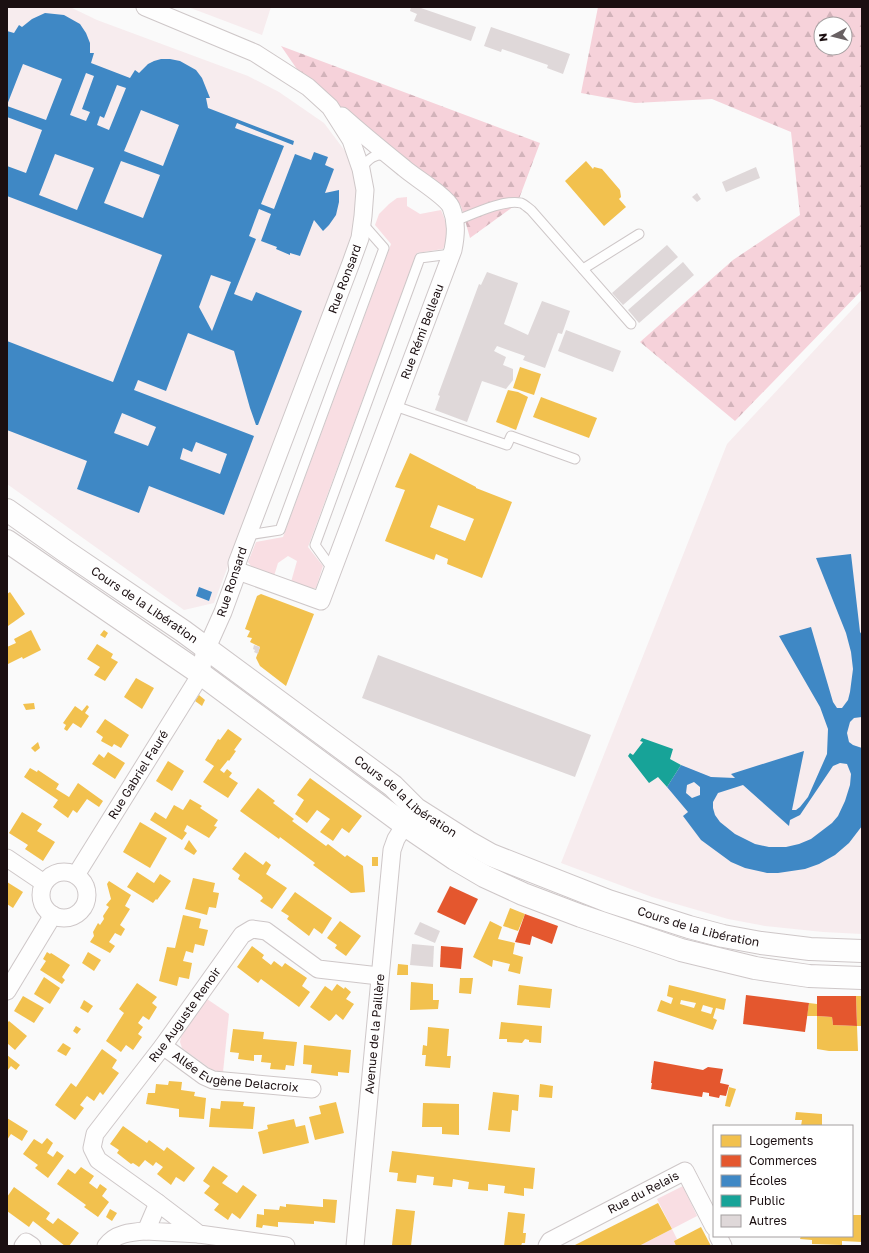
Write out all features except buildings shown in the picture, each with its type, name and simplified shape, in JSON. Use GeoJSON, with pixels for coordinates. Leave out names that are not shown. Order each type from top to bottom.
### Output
{"type":"FeatureCollection","features":[{"type":"Feature","properties":{"kind":"main road","name":"Cours de la Libération"},"geometry":{"type":"LineString","coordinates":[[7,510],[205,647],[393,786],[410,817],[468,842],[491,855],[608,901],[689,927],[723,936],[761,943],[810,949],[862,952]]}},
{"type":"Feature","properties":{"kind":"main road"},"geometry":{"type":"LineString","coordinates":[[7,537],[15,537],[28,542],[102,592],[147,607]]}},
{"type":"Feature","properties":{"kind":"main road","name":"Cours de la Libération"},"geometry":{"type":"LineString","coordinates":[[7,541],[98,605],[410,817],[455,859],[513,890],[581,916],[681,950],[755,968],[809,976],[862,978]]}},
{"type":"Feature","properties":{"kind":"main road"},"geometry":{"type":"LineString","coordinates":[[98,605],[136,617],[176,640],[205,647]]}},
{"type":"Feature","properties":{"kind":"main road"},"geometry":{"type":"LineString","coordinates":[[201,674],[209,672],[222,677],[327,752],[362,763]]}},
{"type":"Feature","properties":{"kind":"main road"},"geometry":{"type":"LineString","coordinates":[[723,960],[752,955],[811,964],[862,962]]}},
{"type":"Feature","properties":{"kind":"street","name":"Rue Ronsard"},"geometry":{"type":"LineString","coordinates":[[145,7],[255,52],[308,87],[330,107],[351,140],[362,169],[365,190],[360,238],[237,563],[238,572],[217,627],[210,641],[205,647]]}},
{"type":"Feature","properties":{"kind":"street","name":"Rue Rémi Belleau"},"geometry":{"type":"LineString","coordinates":[[238,572],[321,601],[334,570],[451,254],[456,233],[455,222],[450,206],[440,196],[330,107]]}},
{"type":"Feature","properties":{"kind":"street"},"geometry":{"type":"LineString","coordinates":[[201,674],[205,647]]}},
{"type":"Feature","properties":{"kind":"street","name":"Rue Gabriel Fauré"},"geometry":{"type":"LineString","coordinates":[[76,875],[201,674]]}},
{"type":"Feature","properties":{"kind":"street","name":"Avenue de la Paillère"},"geometry":{"type":"LineString","coordinates":[[355,1246],[379,976],[392,850],[396,839],[410,817]]}},
{"type":"Feature","properties":{"kind":"street"},"geometry":{"type":"LineString","coordinates":[[7,858],[44,883]]}},
{"type":"Feature","properties":{"kind":"street"},"geometry":{"type":"LineString","coordinates":[[62,872],[69,872],[76,875],[86,888],[87,895],[81,910],[75,915],[68,917],[52,915],[43,904],[41,897],[41,890],[44,883],[48,877],[62,872]]}},
{"type":"Feature","properties":{"kind":"street"},"geometry":{"type":"LineString","coordinates":[[7,991],[52,915]]}},
{"type":"Feature","properties":{"kind":"street","name":"Rue Auguste Renoir"},"geometry":{"type":"LineString","coordinates":[[199,1234],[98,1160],[92,1148],[95,1134],[163,1046],[242,935],[252,929],[266,931],[318,969],[379,976]]}},
{"type":"Feature","properties":{"kind":"street","name":"Allée Eugène Delacroix"},"geometry":{"type":"LineString","coordinates":[[163,1046],[204,1076],[213,1080],[312,1089]]}},
{"type":"Feature","properties":{"kind":"street","name":"Rue du Relais"},"geometry":{"type":"LineString","coordinates":[[546,1246],[550,1240],[685,1171],[713,1226]]}},
{"type":"Feature","properties":{"kind":"street"},"geometry":{"type":"LineString","coordinates":[[146,1231],[158,1203]]}},
{"type":"Feature","properties":{"kind":"street","name":"Rue Auguste Renoir"},"geometry":{"type":"LineString","coordinates":[[106,1246],[110,1240],[130,1232],[146,1231],[199,1234],[279,1246]]}},
{"type":"Feature","properties":{"kind":"street"},"geometry":{"type":"LineString","coordinates":[[719,1237],[724,1246]]}},
{"type":"Feature","properties":{"kind":"street"},"geometry":{"type":"LineString","coordinates":[[23,1246],[26,1242],[32,1246]]}},
{"type":"Feature","properties":{"kind":"lane"},"geometry":{"type":"LineString","coordinates":[[362,169],[371,157],[377,154],[388,155]]}},
{"type":"Feature","properties":{"kind":"lane"},"geometry":{"type":"LineString","coordinates":[[455,222],[488,207],[522,203],[531,210],[631,324]]}},
{"type":"Feature","properties":{"kind":"lane"},"geometry":{"type":"LineString","coordinates":[[248,535],[280,530],[382,255],[384,248],[362,223]]}},
{"type":"Feature","properties":{"kind":"lane"},"geometry":{"type":"LineString","coordinates":[[583,269],[639,234]]}},
{"type":"Feature","properties":{"kind":"lane"},"geometry":{"type":"LineString","coordinates":[[334,570],[315,545],[420,258],[451,254]]}},
{"type":"Feature","properties":{"kind":"lane"},"geometry":{"type":"LineString","coordinates":[[395,406],[507,446],[511,436],[575,459]]}},
{"type":"Feature","properties":{"kind":"shaded area"},"geometry":{"type":"Polygon","coordinates":[[[7,7],[70,7],[97,20],[248,76],[279,92],[324,123],[348,155],[356,182],[356,214],[351,242],[214,603],[184,610],[7,484],[7,7]]]}},
{"type":"Feature","properties":{"kind":"shaded area"},"geometry":{"type":"Polygon","coordinates":[[[188,7],[271,7],[262,35],[188,7]]]}},
{"type":"Feature","properties":{"kind":"shaded area"},"geometry":{"type":"Polygon","coordinates":[[[407,197],[407,206],[420,214],[441,210],[447,229],[445,244],[443,249],[417,253],[308,547],[323,566],[316,588],[310,589],[291,582],[297,561],[288,556],[278,563],[274,576],[251,566],[248,562],[256,542],[283,537],[391,244],[375,225],[379,214],[397,198],[407,197]]]}},
{"type":"Feature","properties":{"kind":"shaded area"},"geometry":{"type":"Polygon","coordinates":[[[862,299],[862,934],[823,932],[765,926],[728,919],[652,897],[561,863],[727,444],[862,299]]]}},
{"type":"Feature","properties":{"kind":"shaded area"},"geometry":{"type":"Polygon","coordinates":[[[207,999],[229,1014],[223,1072],[212,1070],[182,1048],[180,1042],[181,1037],[207,999]]]}},
{"type":"Feature","properties":{"kind":"shaded area"},"geometry":{"type":"Polygon","coordinates":[[[683,1186],[697,1216],[672,1229],[657,1199],[683,1186]]]}},
{"type":"Feature","properties":{"kind":"shaded area"},"geometry":{"type":"Polygon","coordinates":[[[672,1229],[677,1239],[674,1241],[676,1246],[639,1246],[672,1229]]]}},
{"type":"Feature","properties":{"kind":"green space"},"geometry":{"type":"Polygon","coordinates":[[[598,7],[862,7],[862,290],[735,421],[640,342],[733,260],[800,215],[791,132],[712,99],[635,103],[581,93],[598,7]]]}},
{"type":"Feature","properties":{"kind":"green space"},"geometry":{"type":"Polygon","coordinates":[[[281,46],[540,143],[517,204],[470,238],[461,206],[301,75],[281,46]]]}}]}
